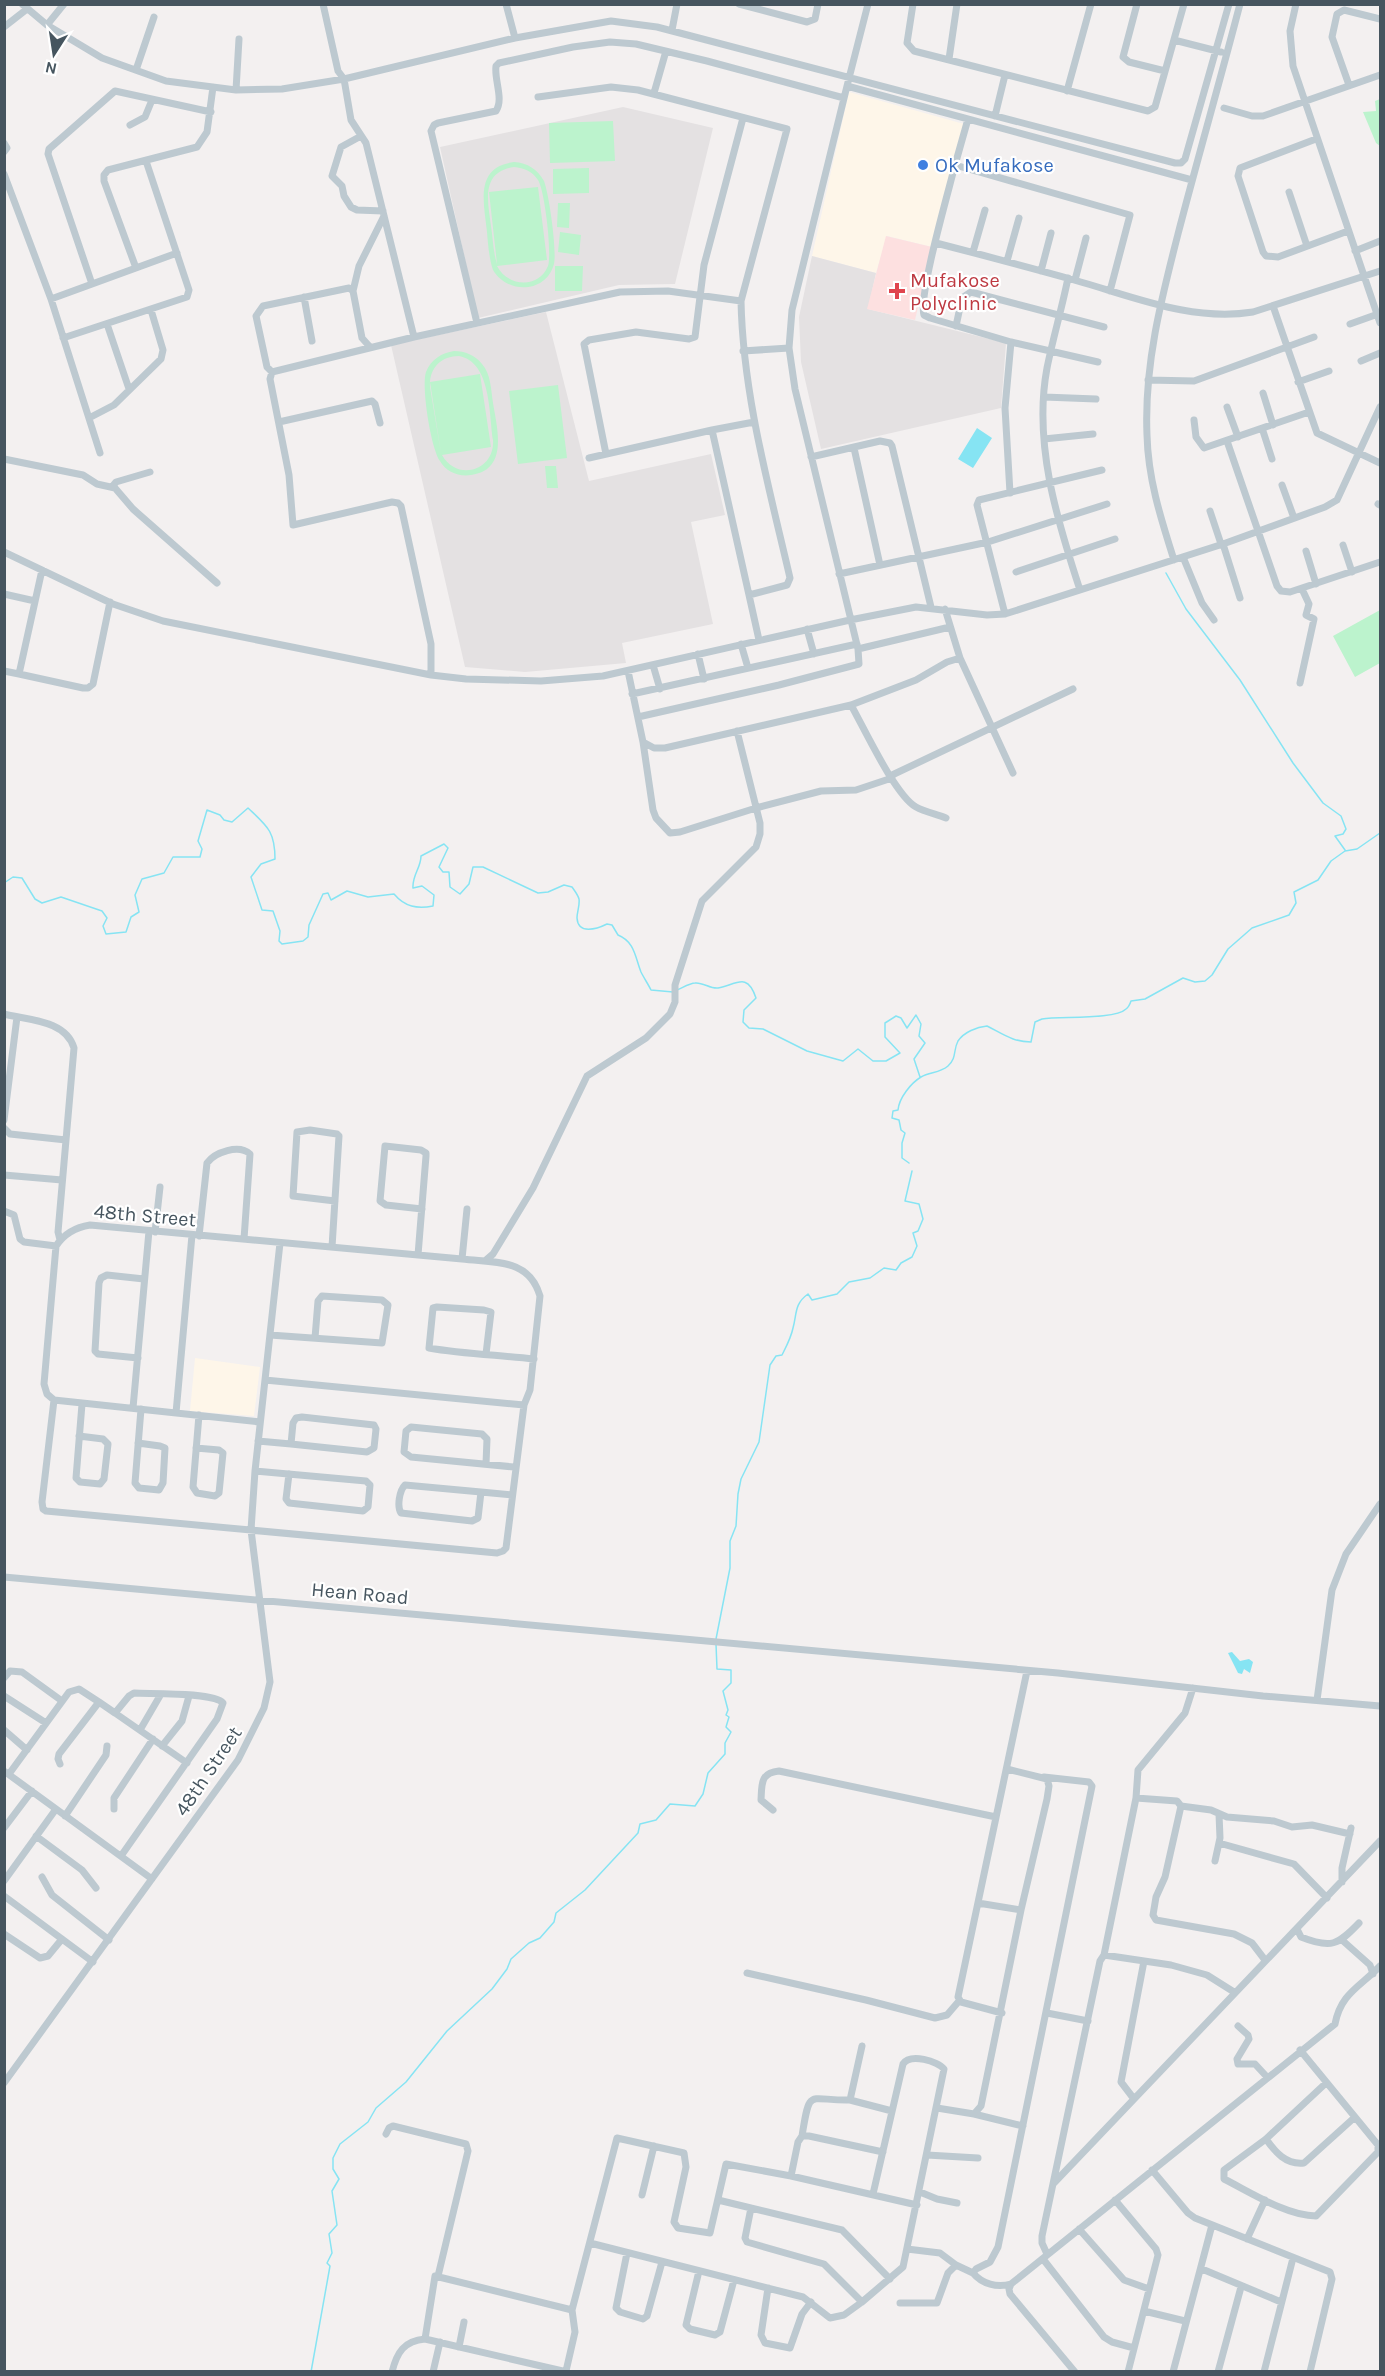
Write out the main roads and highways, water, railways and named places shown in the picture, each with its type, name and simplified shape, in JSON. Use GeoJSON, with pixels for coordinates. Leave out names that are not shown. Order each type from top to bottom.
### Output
{"type":"FeatureCollection","features":[{"type":"Feature","properties":{"kind":"water"},"geometry":{"type":"Polygon","coordinates":[[[977,428],[992,438],[973,468],[958,459],[977,428]]]}},
{"type":"Feature","properties":{"kind":"water"},"geometry":{"type":"Polygon","coordinates":[[[1232,1652],[1240,1661],[1249,1659],[1253,1662],[1250,1673],[1244,1669],[1242,1674],[1238,1673],[1228,1653],[1232,1652]]]}},
{"type":"Feature","properties":{"kind":"waterway"},"geometry":{"type":"LineString","coordinates":[[1166,573],[1186,609],[1240,680],[1293,763],[1323,803],[1341,816],[1346,829],[1343,834],[1335,836],[1345,850]]}},
{"type":"Feature","properties":{"kind":"waterway"},"geometry":{"type":"LineString","coordinates":[[4,883],[13,877],[22,878],[35,899],[42,903],[61,897],[102,911],[107,918],[103,926],[106,934],[126,932],[131,917],[139,912],[135,895],[142,879],[164,873],[173,857],[200,857],[202,849],[198,841],[207,810],[232,822],[248,808],[269,830],[273,842],[275,859],[261,864],[251,877],[262,910],[273,911],[280,931],[279,941],[282,944],[303,941],[308,937],[309,925],[323,894],[328,893],[331,900],[347,891],[368,897],[394,894],[402,902],[412,906],[433,906],[434,895],[422,886],[413,888],[413,883],[421,856],[444,844],[448,848],[439,867],[443,872],[449,872],[450,887],[460,894],[469,884],[473,867],[483,867],[538,893],[548,892],[564,885],[572,887],[579,899],[577,918],[581,927],[589,929],[607,924],[612,925],[618,935],[631,946],[651,990],[673,992]]}},
{"type":"Feature","properties":{"kind":"waterway"},"geometry":{"type":"LineString","coordinates":[[909,1163],[902,1158],[905,1133],[901,1130],[899,1120],[892,1118],[893,1111],[898,1110],[903,1096],[917,1080],[924,1075],[942,1070],[951,1063],[958,1041],[964,1035],[987,1026],[1013,1039],[1031,1042],[1035,1022],[1042,1019],[1111,1015],[1126,1009],[1131,1001],[1145,999],[1183,978],[1195,982],[1205,981],[1212,975],[1228,949],[1252,928],[1289,915],[1296,903],[1294,892],[1318,880],[1331,861],[1345,851],[1357,849],[1380,833]]}},
{"type":"Feature","properties":{"kind":"waterway"},"geometry":{"type":"LineString","coordinates":[[677,990],[693,983],[718,988],[745,982],[753,990],[756,998],[744,1010],[743,1022],[749,1028],[763,1029],[807,1051],[843,1061],[858,1049],[873,1061],[886,1061],[900,1053],[885,1037],[885,1023],[896,1016],[901,1018],[907,1028],[916,1015],[921,1024],[919,1036],[925,1043],[914,1059],[920,1077]]}},
{"type":"Feature","properties":{"kind":"waterway"},"geometry":{"type":"LineString","coordinates":[[716,1639],[730,1568],[730,1541],[736,1526],[738,1494],[741,1479],[759,1442],[770,1365],[776,1356],[782,1355],[791,1335],[798,1305],[808,1294],[812,1300],[837,1294],[849,1282],[870,1278],[884,1268],[896,1270],[901,1263],[912,1257],[917,1246],[913,1233],[918,1231],[923,1219],[919,1204],[905,1201],[912,1171]]}},
{"type":"Feature","properties":{"kind":"waterway"},"geometry":{"type":"LineString","coordinates":[[311,2372],[330,2266],[327,2263],[332,2253],[329,2234],[337,2225],[332,2191],[339,2179],[333,2169],[333,2158],[340,2144],[368,2122],[376,2108],[406,2082],[447,2031],[492,1989],[507,1969],[511,1959],[529,1943],[540,1938],[554,1922],[556,1913],[585,1890],[638,1833],[640,1824],[656,1820],[670,1804],[695,1806],[703,1794],[708,1773],[725,1754],[725,1743],[731,1732],[726,1727],[729,1717],[726,1715],[728,1710],[723,1691],[731,1683],[731,1670],[717,1669],[716,1644]]}},
{"type":"Feature","properties":{"kind":"place","name":"Ok Mufakose"},"geometry":{"type":"Point","coordinates":[923,165]}},
{"type":"Feature","properties":{"kind":"place","name":"Mufakose Polyclinic"},"geometry":{"type":"Point","coordinates":[897,291]}}]}
